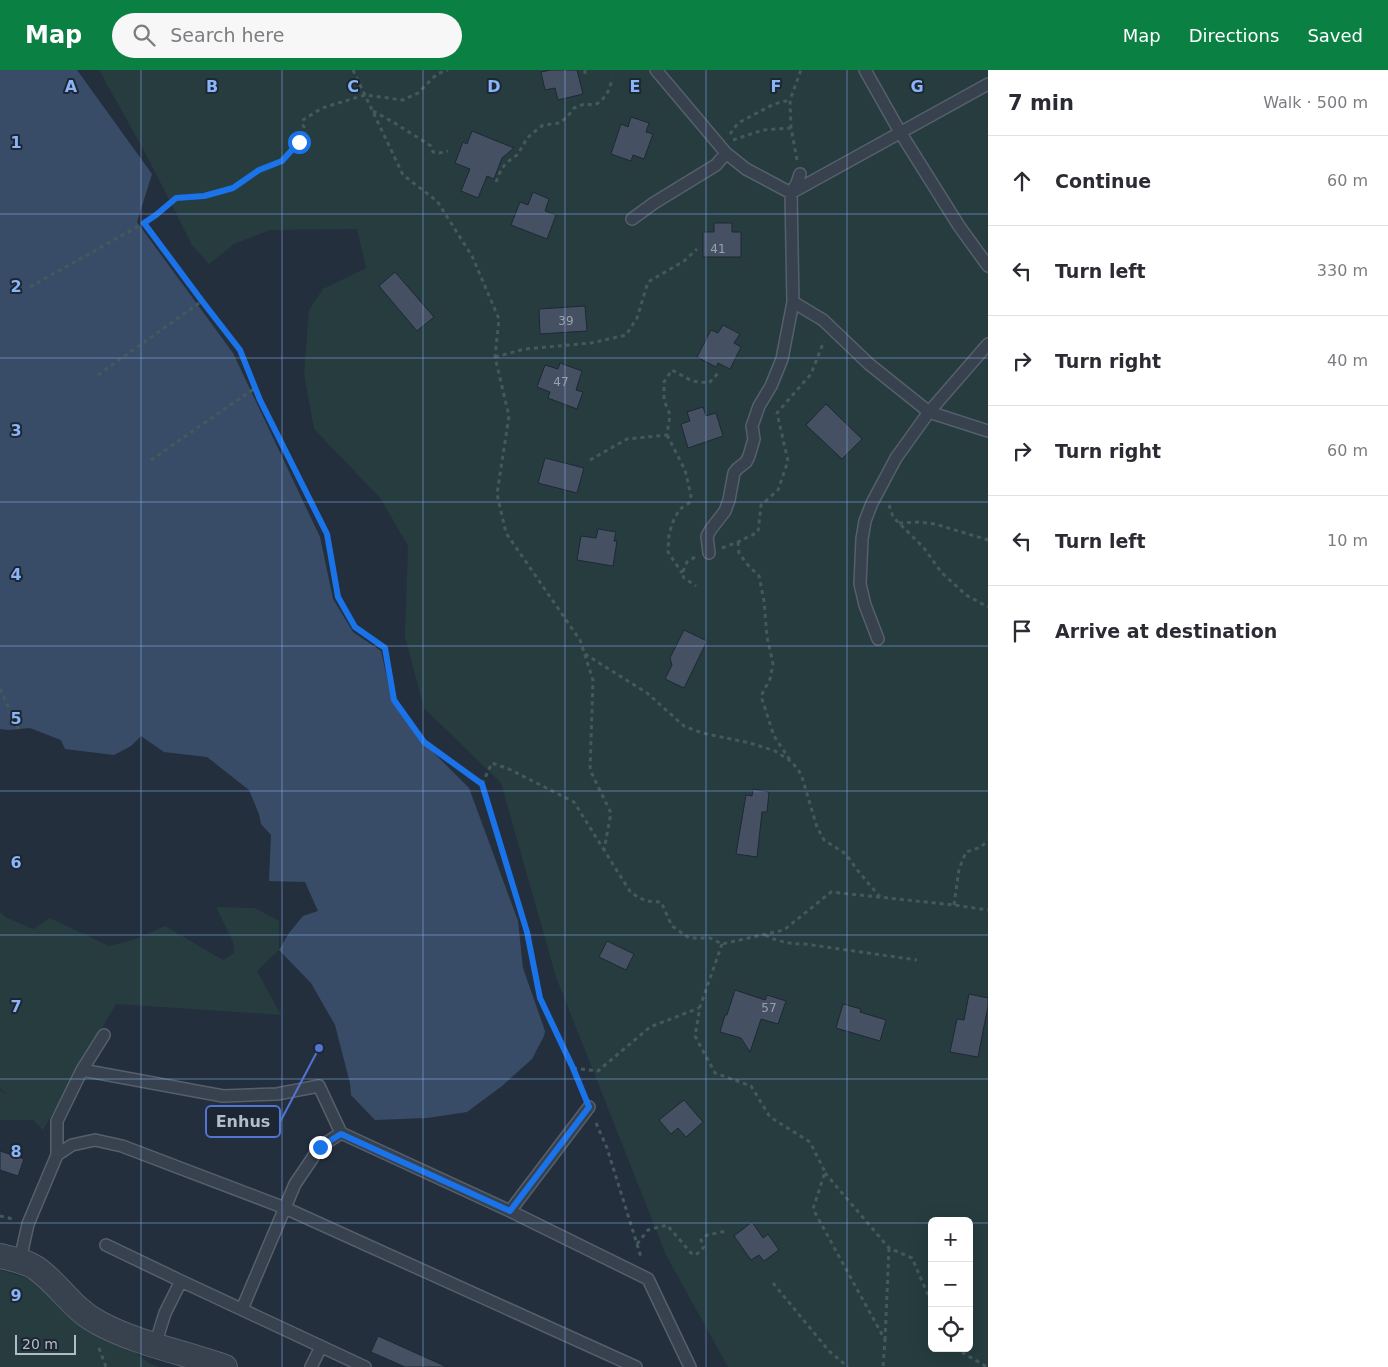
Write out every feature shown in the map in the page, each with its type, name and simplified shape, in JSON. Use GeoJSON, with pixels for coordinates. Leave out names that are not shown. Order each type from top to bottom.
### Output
{"type":"FeatureCollection","features":[{"type":"Feature","properties":{"kind":"street"},"geometry":{"type":"LineString","coordinates":[[10,1258],[36,1268],[73,1304],[97,1322],[122,1334],[225,1367]]}},
{"type":"Feature","properties":{"kind":"lane"},"geometry":{"type":"LineString","coordinates":[[656,70],[722,149],[746,169],[791,193]]}},
{"type":"Feature","properties":{"kind":"lane"},"geometry":{"type":"LineString","coordinates":[[865,70],[900,132],[959,226],[988,266]]}},
{"type":"Feature","properties":{"kind":"lane"},"geometry":{"type":"LineString","coordinates":[[791,193],[988,84]]}},
{"type":"Feature","properties":{"kind":"lane"},"geometry":{"type":"LineString","coordinates":[[632,219],[654,203],[716,165],[722,149]]}},
{"type":"Feature","properties":{"kind":"lane"},"geometry":{"type":"LineString","coordinates":[[709,553],[707,536],[725,511],[736,469],[746,462],[749,456],[754,439],[752,426],[759,406],[771,386],[782,359],[793,302],[791,193],[800,174]]}},
{"type":"Feature","properties":{"kind":"lane"},"geometry":{"type":"LineString","coordinates":[[793,302],[823,320],[869,364],[929,412],[988,431]]}},
{"type":"Feature","properties":{"kind":"lane"},"geometry":{"type":"LineString","coordinates":[[878,639],[865,605],[860,584],[860,561],[865,521],[881,483],[896,458],[929,412],[988,344]]}},
{"type":"Feature","properties":{"kind":"lane"},"geometry":{"type":"LineString","coordinates":[[10,1258],[28,1224],[57,1155],[57,1121],[82,1070],[104,1035]]}},
{"type":"Feature","properties":{"kind":"lane"},"geometry":{"type":"LineString","coordinates":[[82,1070],[223,1096],[277,1094],[319,1086],[341,1134],[510,1211],[648,1279],[690,1367]]}},
{"type":"Feature","properties":{"kind":"lane"},"geometry":{"type":"LineString","coordinates":[[510,1211],[589,1107]]}},
{"type":"Feature","properties":{"kind":"lane"},"geometry":{"type":"LineString","coordinates":[[242,1309],[295,1184],[320,1147],[341,1134]]}},
{"type":"Feature","properties":{"kind":"lane"},"geometry":{"type":"LineString","coordinates":[[57,1155],[72,1145],[95,1140],[122,1146],[285,1208],[636,1367]]}},
{"type":"Feature","properties":{"kind":"lane"},"geometry":{"type":"LineString","coordinates":[[106,1245],[365,1367]]}},
{"type":"Feature","properties":{"kind":"lane"},"geometry":{"type":"LineString","coordinates":[[155,1345],[166,1313],[181,1281]]}},
{"type":"Feature","properties":{"kind":"lane"},"geometry":{"type":"LineString","coordinates":[[311,1367],[321,1346]]}},
{"type":"Feature","properties":{"kind":"path"},"geometry":{"type":"LineString","coordinates":[[352,70],[403,175],[438,201],[472,256],[499,319],[495,358],[509,416],[497,494],[506,533],[580,640],[593,680],[590,770],[611,813],[604,850]]}},
{"type":"Feature","properties":{"kind":"path"},"geometry":{"type":"LineString","coordinates":[[30,287],[144,223],[176,198],[204,196],[233,188],[259,170],[282,161],[299,142],[305,132],[302,124],[303,120],[322,108],[365,95],[403,100],[418,94],[437,74],[448,70]]}},
{"type":"Feature","properties":{"kind":"path"},"geometry":{"type":"LineString","coordinates":[[585,70],[585,75]]}},
{"type":"Feature","properties":{"kind":"path"},"geometry":{"type":"LineString","coordinates":[[800,174],[791,128],[790,100],[801,70]]}},
{"type":"Feature","properties":{"kind":"path"},"geometry":{"type":"LineString","coordinates":[[496,182],[501,170],[506,163],[518,155],[526,139],[543,125],[560,123],[574,108],[584,104],[594,106],[604,100],[611,86],[612,78]]}},
{"type":"Feature","properties":{"kind":"path"},"geometry":{"type":"LineString","coordinates":[[722,149],[738,123],[774,104],[790,100]]}},
{"type":"Feature","properties":{"kind":"path"},"geometry":{"type":"LineString","coordinates":[[373,111],[431,146],[433,152],[448,151]]}},
{"type":"Feature","properties":{"kind":"path"},"geometry":{"type":"LineString","coordinates":[[722,149],[763,130],[791,128]]}},
{"type":"Feature","properties":{"kind":"path"},"geometry":{"type":"LineString","coordinates":[[144,223],[240,350],[260,400],[327,534],[338,597],[355,627],[385,648],[394,700],[424,742],[482,784],[527,932],[540,998],[573,1068],[607,1148],[648,1279]]}},
{"type":"Feature","properties":{"kind":"path"},"geometry":{"type":"LineString","coordinates":[[495,358],[524,349],[591,343],[626,335],[637,318],[648,282],[684,261],[697,249]]}},
{"type":"Feature","properties":{"kind":"path"},"geometry":{"type":"LineString","coordinates":[[98,375],[202,301]]}},
{"type":"Feature","properties":{"kind":"path"},"geometry":{"type":"LineString","coordinates":[[682,574],[687,562],[692,558],[738,542],[758,532],[761,506],[778,490],[788,461],[777,414],[811,374],[825,339],[823,320]]}},
{"type":"Feature","properties":{"kind":"path"},"geometry":{"type":"LineString","coordinates":[[696,586],[684,578],[668,552],[669,534],[674,519],[680,509],[689,503],[691,496],[685,470],[668,435],[670,415],[664,400],[664,382],[672,370],[692,381],[708,383],[720,371]]}},
{"type":"Feature","properties":{"kind":"path"},"geometry":{"type":"LineString","coordinates":[[151,460],[255,388]]}},
{"type":"Feature","properties":{"kind":"path"},"geometry":{"type":"LineString","coordinates":[[590,460],[626,439],[668,435]]}},
{"type":"Feature","properties":{"kind":"path"},"geometry":{"type":"LineString","coordinates":[[881,483],[893,517],[924,548],[941,572],[966,595],[988,607]]}},
{"type":"Feature","properties":{"kind":"path"},"geometry":{"type":"LineString","coordinates":[[899,523],[920,522],[935,524],[988,540]]}},
{"type":"Feature","properties":{"kind":"path"},"geometry":{"type":"LineString","coordinates":[[738,542],[739,553],[746,563],[760,576],[767,637],[773,664],[770,678],[761,696],[774,736],[801,774],[817,827],[824,840],[846,854],[881,898]]}},
{"type":"Feature","properties":{"kind":"path"},"geometry":{"type":"LineString","coordinates":[[584,654],[647,693],[684,726],[702,733],[750,743],[775,751],[792,762]]}},
{"type":"Feature","properties":{"kind":"path"},"geometry":{"type":"LineString","coordinates":[[0,689],[19,730]]}},
{"type":"Feature","properties":{"kind":"path"},"geometry":{"type":"LineString","coordinates":[[482,784],[492,763],[509,769],[574,802],[631,893],[646,901],[661,902],[672,926],[689,938],[710,938],[722,944],[784,930],[831,892],[988,910]]}},
{"type":"Feature","properties":{"kind":"path"},"geometry":{"type":"LineString","coordinates":[[954,905],[959,869],[966,852],[981,847],[988,840]]}},
{"type":"Feature","properties":{"kind":"path"},"geometry":{"type":"LineString","coordinates":[[764,935],[780,942],[917,960]]}},
{"type":"Feature","properties":{"kind":"path"},"geometry":{"type":"LineString","coordinates":[[722,944],[700,1007],[695,1036],[715,1073],[751,1086],[770,1117],[810,1142],[825,1172],[889,1248],[912,1258],[928,1295]]}},
{"type":"Feature","properties":{"kind":"path"},"geometry":{"type":"LineString","coordinates":[[573,1068],[598,1070],[650,1028],[700,1007]]}},
{"type":"Feature","properties":{"kind":"path"},"geometry":{"type":"LineString","coordinates":[[825,1172],[813,1209],[884,1340]]}},
{"type":"Feature","properties":{"kind":"path"},"geometry":{"type":"LineString","coordinates":[[637,1244],[648,1230],[667,1225],[691,1254],[696,1255],[704,1247],[701,1240],[707,1235],[727,1231]]}},
{"type":"Feature","properties":{"kind":"path"},"geometry":{"type":"LineString","coordinates":[[883,1367],[889,1248]]}},
{"type":"Feature","properties":{"kind":"path"},"geometry":{"type":"LineString","coordinates":[[773,1283],[829,1350],[848,1367]]}},
{"type":"Feature","properties":{"kind":"path"},"geometry":{"type":"LineString","coordinates":[[962,1352],[987,1367]]}},
{"type":"Feature","properties":{"kind":"green space"},"geometry":{"type":"Polygon","coordinates":[[[99,70],[988,70],[988,1367],[728,1367],[666,1255],[556,977],[501,783],[424,708],[405,637],[408,546],[381,499],[314,429],[304,374],[309,310],[323,289],[366,268],[357,229],[270,230],[234,244],[209,264],[192,245],[148,158],[99,70]]]}},
{"type":"Feature","properties":{"kind":"green space"},"geometry":{"type":"Polygon","coordinates":[[[216,907],[255,908],[279,921],[279,950],[257,971],[281,1015],[116,1004],[43,1130],[33,1120],[0,1120],[0,1090],[7,1095],[0,1088],[0,912],[7,918],[33,929],[50,918],[109,946],[136,939],[165,926],[223,960],[234,953],[233,942],[216,907]]]}},
{"type":"Feature","properties":{"kind":"green space"},"geometry":{"type":"Polygon","coordinates":[[[0,1270],[42,1283],[149,1363],[160,1367],[0,1367],[0,1270]]]}},
{"type":"Feature","properties":{"kind":"water"},"geometry":{"type":"Polygon","coordinates":[[[0,70],[77,70],[152,174],[137,222],[233,353],[320,537],[333,599],[353,632],[381,651],[392,701],[424,743],[469,788],[518,921],[523,968],[545,1031],[532,1059],[502,1086],[467,1112],[427,1118],[375,1120],[351,1095],[350,1083],[335,1025],[311,983],[279,950],[289,933],[303,916],[318,911],[305,882],[269,881],[271,835],[261,824],[249,790],[207,757],[164,752],[141,736],[131,746],[114,755],[65,749],[61,740],[30,728],[0,729],[0,70]]]}},
{"type":"Feature","properties":{"kind":"building"},"geometry":{"type":"Polygon","coordinates":[[[577,70],[583,94],[558,100],[555,88],[545,90],[541,72],[577,70]]]}},
{"type":"Feature","properties":{"kind":"building"},"geometry":{"type":"Polygon","coordinates":[[[631,117],[649,123],[646,132],[653,134],[644,159],[633,155],[631,161],[611,154],[621,124],[628,127],[631,117]]]}},
{"type":"Feature","properties":{"kind":"building"},"geometry":{"type":"Polygon","coordinates":[[[472,131],[514,148],[502,158],[494,179],[487,176],[478,198],[461,191],[470,169],[455,163],[463,142],[467,144],[472,131]]]}},
{"type":"Feature","properties":{"kind":"building"},"geometry":{"type":"Polygon","coordinates":[[[533,192],[549,199],[545,211],[556,215],[547,239],[511,225],[520,202],[528,205],[533,192]]]}},
{"type":"Feature","properties":{"kind":"building"},"geometry":{"type":"Polygon","coordinates":[[[714,223],[732,223],[732,232],[741,232],[741,257],[703,257],[703,232],[714,232],[714,223]]]}},
{"type":"Feature","properties":{"kind":"building"},"geometry":{"type":"Polygon","coordinates":[[[395,272],[434,317],[417,331],[379,286],[395,272]]]}},
{"type":"Feature","properties":{"kind":"building"},"geometry":{"type":"Polygon","coordinates":[[[585,306],[587,331],[540,334],[539,309],[585,306]]]}},
{"type":"Feature","properties":{"kind":"building"},"geometry":{"type":"Polygon","coordinates":[[[723,325],[740,334],[734,343],[741,347],[730,369],[718,363],[716,367],[697,357],[711,330],[718,333],[723,325]]]}},
{"type":"Feature","properties":{"kind":"building"},"geometry":{"type":"Polygon","coordinates":[[[560,363],[582,371],[576,390],[583,392],[577,409],[548,398],[550,392],[537,387],[545,365],[558,369],[560,363]]]}},
{"type":"Feature","properties":{"kind":"building"},"geometry":{"type":"Polygon","coordinates":[[[826,404],[862,439],[842,459],[806,425],[826,404]]]}},
{"type":"Feature","properties":{"kind":"building"},"geometry":{"type":"Polygon","coordinates":[[[703,407],[706,416],[716,413],[723,436],[688,448],[681,424],[690,421],[687,412],[703,407]]]}},
{"type":"Feature","properties":{"kind":"building"},"geometry":{"type":"Polygon","coordinates":[[[545,458],[584,468],[577,493],[538,483],[545,458]]]}},
{"type":"Feature","properties":{"kind":"building"},"geometry":{"type":"Polygon","coordinates":[[[598,529],[616,532],[614,541],[617,541],[613,566],[577,560],[581,536],[596,538],[598,529]]]}},
{"type":"Feature","properties":{"kind":"building"},"geometry":{"type":"Polygon","coordinates":[[[684,630],[707,641],[684,688],[665,679],[672,665],[670,658],[684,630]]]}},
{"type":"Feature","properties":{"kind":"building"},"geometry":{"type":"Polygon","coordinates":[[[753,789],[769,792],[767,812],[762,812],[757,857],[736,854],[746,795],[752,796],[753,789]]]}},
{"type":"Feature","properties":{"kind":"building"},"geometry":{"type":"Polygon","coordinates":[[[607,941],[634,954],[626,970],[599,957],[607,941]]]}},
{"type":"Feature","properties":{"kind":"building"},"geometry":{"type":"Polygon","coordinates":[[[735,990],[765,1000],[767,995],[786,1001],[778,1024],[761,1019],[750,1052],[741,1038],[720,1032],[735,990]]]}},
{"type":"Feature","properties":{"kind":"building"},"geometry":{"type":"Polygon","coordinates":[[[969,994],[988,998],[978,1057],[950,1052],[957,1019],[964,1020],[969,994]]]}},
{"type":"Feature","properties":{"kind":"building"},"geometry":{"type":"Polygon","coordinates":[[[843,1004],[861,1009],[860,1012],[886,1020],[880,1041],[836,1028],[843,1004]]]}},
{"type":"Feature","properties":{"kind":"building"},"geometry":{"type":"Polygon","coordinates":[[[684,1100],[703,1122],[686,1137],[678,1128],[671,1134],[659,1120],[684,1100]]]}},
{"type":"Feature","properties":{"kind":"building"},"geometry":{"type":"Polygon","coordinates":[[[0,1151],[24,1159],[18,1176],[0,1170],[0,1151]]]}},
{"type":"Feature","properties":{"kind":"building"},"geometry":{"type":"Polygon","coordinates":[[[752,1222],[763,1238],[768,1234],[779,1250],[764,1261],[759,1255],[751,1260],[734,1236],[752,1222]]]}},
{"type":"Feature","properties":{"kind":"building"},"geometry":{"type":"Polygon","coordinates":[[[378,1336],[447,1367],[405,1367],[371,1352],[378,1336]]]}},
{"type":"Feature","properties":{"kind":"place","name":"Enhus"},"geometry":{"type":"Point","coordinates":[319,1048]}},
{"type":"Feature","properties":{"kind":"route"},"geometry":{"type":"LineString","coordinates":[[299,142],[282,161],[259,170],[233,188],[204,196],[176,198],[144,223],[240,350],[260,400],[327,534],[338,597],[355,627],[385,648],[394,700],[424,742],[482,784],[527,932],[540,998],[589,1107],[510,1211],[341,1134],[320,1147]]}}]}
